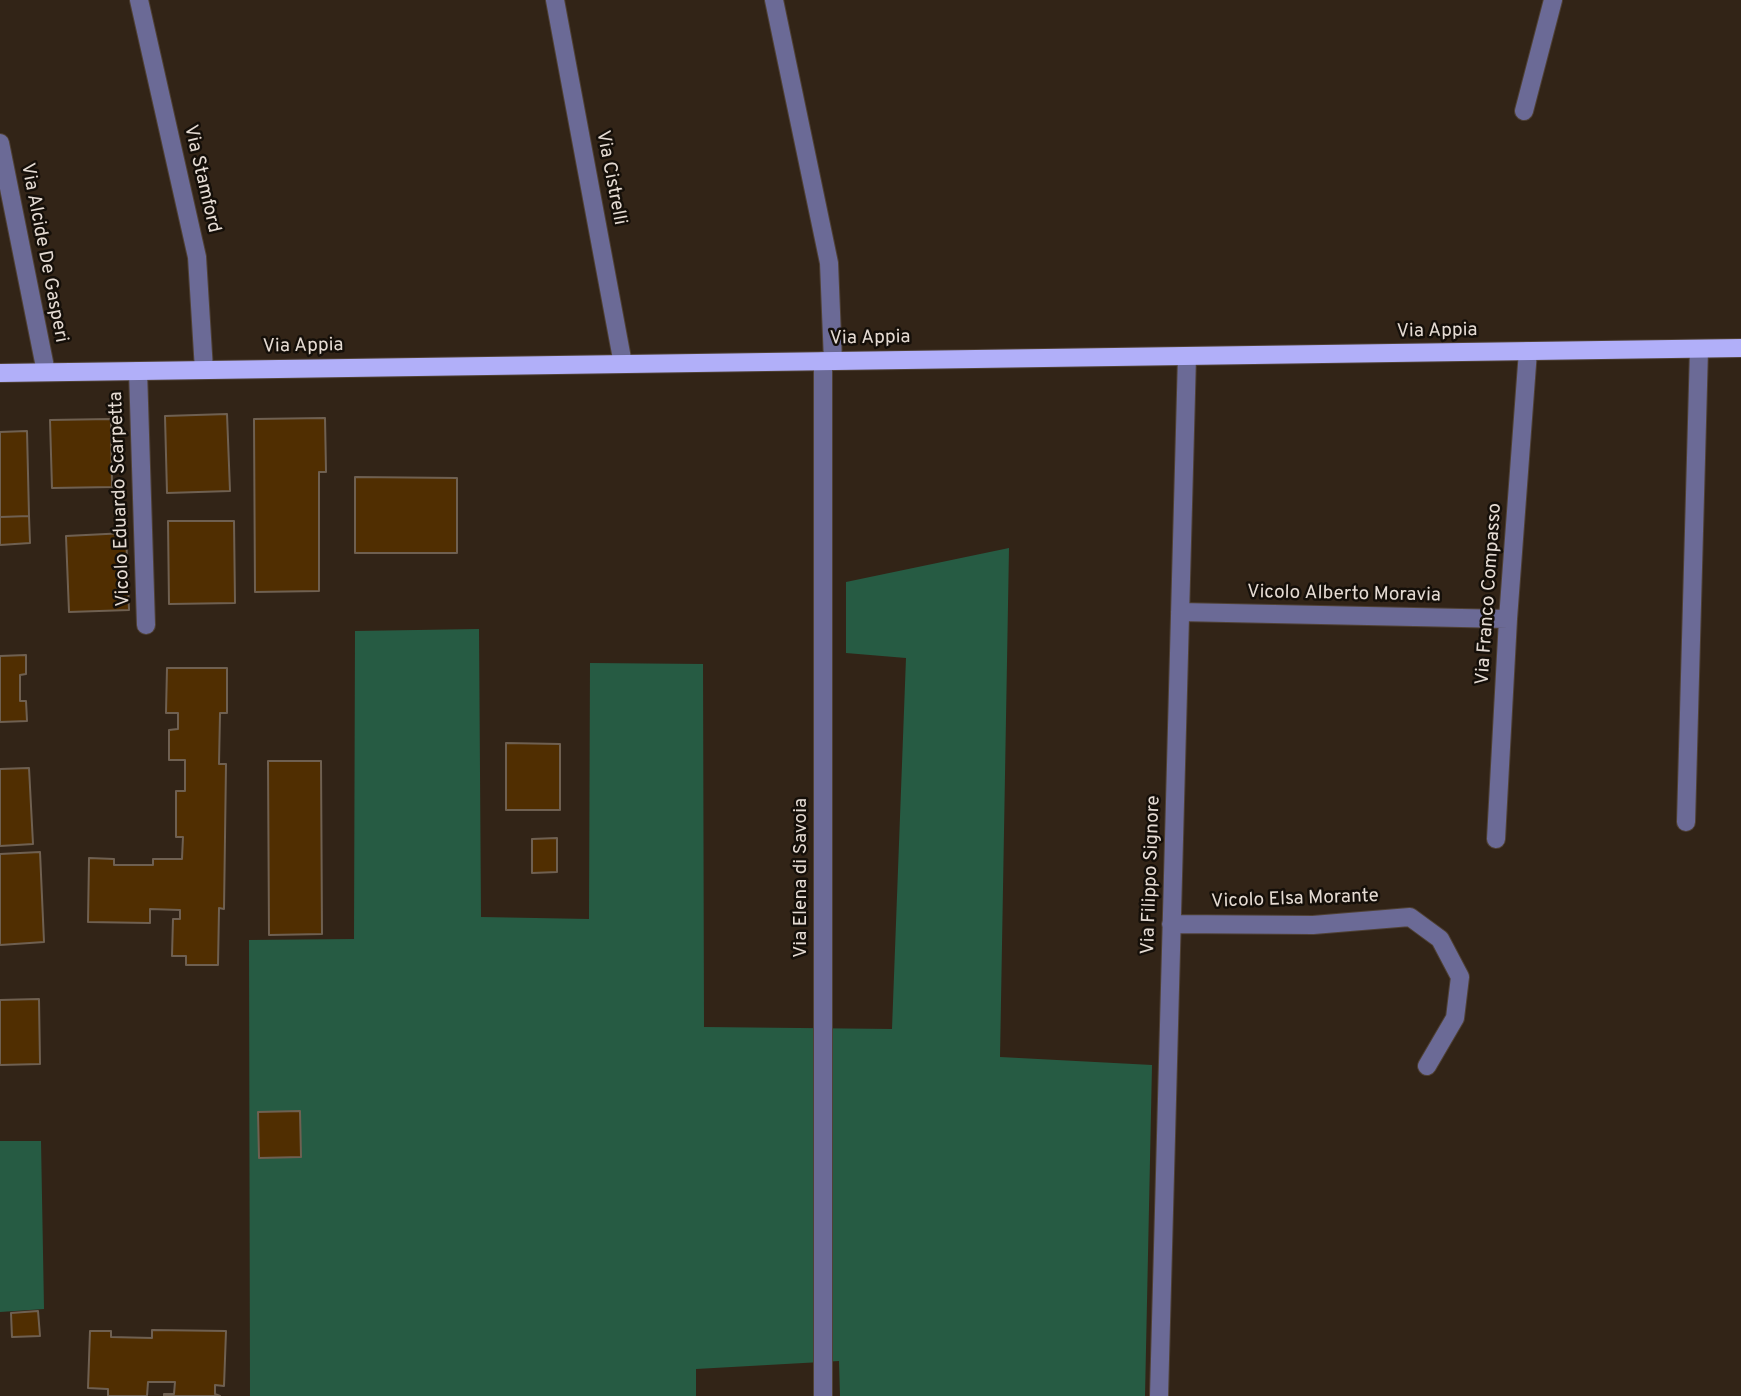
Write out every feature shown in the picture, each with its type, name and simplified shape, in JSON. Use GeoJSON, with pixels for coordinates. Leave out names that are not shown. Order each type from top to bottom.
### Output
{"type":"FeatureCollection","features":[{"type":"Feature","properties":{"kind":"main road","name":"Via Appia"},"geometry":{"type":"LineString","coordinates":[[0,373],[1741,348]]}},
{"type":"Feature","properties":{"kind":"street","name":"Via Stamford"},"geometry":{"type":"LineString","coordinates":[[139,0],[197,257],[204,370]]}},
{"type":"Feature","properties":{"kind":"street","name":"Via Cistrelli"},"geometry":{"type":"LineString","coordinates":[[555,0],[623,364]]}},
{"type":"Feature","properties":{"kind":"street","name":"Via Elena di Savoia"},"geometry":{"type":"LineString","coordinates":[[774,0],[829,263],[823,1396]]}},
{"type":"Feature","properties":{"kind":"street"},"geometry":{"type":"LineString","coordinates":[[1524,111],[1553,0]]}},
{"type":"Feature","properties":{"kind":"street","name":"Via Alcide De Gasperi"},"geometry":{"type":"LineString","coordinates":[[0,143],[46,372]]}},
{"type":"Feature","properties":{"kind":"street"},"geometry":{"type":"LineString","coordinates":[[1686,822],[1699,349]]}},
{"type":"Feature","properties":{"kind":"street","name":"Via Franco Compasso"},"geometry":{"type":"LineString","coordinates":[[1496,839],[1508,620],[1528,351]]}},
{"type":"Feature","properties":{"kind":"street","name":"Via Filippo Signore"},"geometry":{"type":"LineString","coordinates":[[1159,1396],[1186,356]]}},
{"type":"Feature","properties":{"kind":"street","name":"Vicolo Eduardo Scarpetta"},"geometry":{"type":"LineString","coordinates":[[138,371],[146,625]]}},
{"type":"Feature","properties":{"kind":"street","name":"Vicolo Alberto Moravia"},"geometry":{"type":"LineString","coordinates":[[1180,612],[1508,620]]}},
{"type":"Feature","properties":{"kind":"street","name":"Vicolo Elsa Morante"},"geometry":{"type":"LineString","coordinates":[[1171,923],[1313,925],[1410,917],[1440,939],[1460,976],[1455,1018],[1427,1066]]}},
{"type":"Feature","properties":{"kind":"green space"},"geometry":{"type":"Polygon","coordinates":[[[1009,548],[1000,1057],[1152,1065],[1145,1396],[840,1396],[839,1361],[696,1369],[696,1396],[250,1396],[249,940],[354,939],[355,631],[479,629],[481,917],[589,919],[590,663],[703,664],[704,1027],[892,1029],[906,658],[846,653],[846,582],[1009,548]]]}},
{"type":"Feature","properties":{"kind":"green space"},"geometry":{"type":"Polygon","coordinates":[[[0,1141],[41,1141],[44,1309],[0,1312],[0,1141]]]}},
{"type":"Feature","properties":{"kind":"building"},"geometry":{"type":"Polygon","coordinates":[[[227,414],[230,491],[167,493],[165,416],[227,414]]]}},
{"type":"Feature","properties":{"kind":"building"},"geometry":{"type":"Polygon","coordinates":[[[325,418],[326,472],[319,472],[319,591],[255,592],[254,419],[325,418]]]}},
{"type":"Feature","properties":{"kind":"building"},"geometry":{"type":"Polygon","coordinates":[[[111,419],[112,487],[52,488],[50,420],[111,419]]]}},
{"type":"Feature","properties":{"kind":"building"},"geometry":{"type":"Polygon","coordinates":[[[27,431],[29,516],[0,517],[0,432],[27,431]]]}},
{"type":"Feature","properties":{"kind":"building"},"geometry":{"type":"Polygon","coordinates":[[[355,477],[457,478],[457,553],[355,553],[355,477]]]}},
{"type":"Feature","properties":{"kind":"building"},"geometry":{"type":"Polygon","coordinates":[[[29,516],[30,543],[0,545],[0,517],[29,516]]]}},
{"type":"Feature","properties":{"kind":"building"},"geometry":{"type":"Polygon","coordinates":[[[168,521],[234,521],[235,603],[169,604],[168,521]]]}},
{"type":"Feature","properties":{"kind":"building"},"geometry":{"type":"Polygon","coordinates":[[[126,533],[129,610],[69,612],[66,536],[126,533]]]}},
{"type":"Feature","properties":{"kind":"building"},"geometry":{"type":"Polygon","coordinates":[[[26,655],[26,674],[20,675],[20,701],[26,701],[27,721],[0,722],[0,656],[26,655]]]}},
{"type":"Feature","properties":{"kind":"building"},"geometry":{"type":"Polygon","coordinates":[[[167,668],[227,668],[227,713],[220,713],[219,764],[226,764],[224,909],[219,908],[218,965],[186,965],[186,956],[172,956],[173,919],[180,919],[180,910],[150,909],[150,923],[88,922],[89,858],[114,859],[114,865],[153,865],[153,859],[182,859],[183,837],[176,837],[176,791],[185,791],[185,760],[169,760],[169,730],[178,729],[178,713],[166,713],[167,668]]]}},
{"type":"Feature","properties":{"kind":"building"},"geometry":{"type":"Polygon","coordinates":[[[506,743],[560,744],[560,810],[506,810],[506,743]]]}},
{"type":"Feature","properties":{"kind":"building"},"geometry":{"type":"Polygon","coordinates":[[[268,761],[321,761],[322,934],[269,935],[268,761]]]}},
{"type":"Feature","properties":{"kind":"building"},"geometry":{"type":"Polygon","coordinates":[[[29,768],[33,844],[0,846],[0,769],[29,768]]]}},
{"type":"Feature","properties":{"kind":"building"},"geometry":{"type":"Polygon","coordinates":[[[557,838],[557,872],[532,873],[532,839],[557,838]]]}},
{"type":"Feature","properties":{"kind":"building"},"geometry":{"type":"Polygon","coordinates":[[[40,852],[44,942],[0,945],[0,854],[40,852]]]}},
{"type":"Feature","properties":{"kind":"building"},"geometry":{"type":"Polygon","coordinates":[[[39,999],[40,1064],[0,1065],[0,1000],[39,999]]]}},
{"type":"Feature","properties":{"kind":"building"},"geometry":{"type":"Polygon","coordinates":[[[300,1111],[301,1157],[259,1158],[258,1112],[300,1111]]]}},
{"type":"Feature","properties":{"kind":"building"},"geometry":{"type":"Polygon","coordinates":[[[38,1311],[40,1336],[12,1337],[11,1313],[38,1311]]]}},
{"type":"Feature","properties":{"kind":"building"},"geometry":{"type":"Polygon","coordinates":[[[152,1330],[226,1331],[224,1386],[215,1385],[215,1394],[220,1396],[164,1396],[174,1394],[175,1382],[148,1382],[147,1396],[108,1396],[108,1389],[88,1388],[90,1331],[111,1331],[111,1337],[152,1338],[152,1330]]]}}]}
